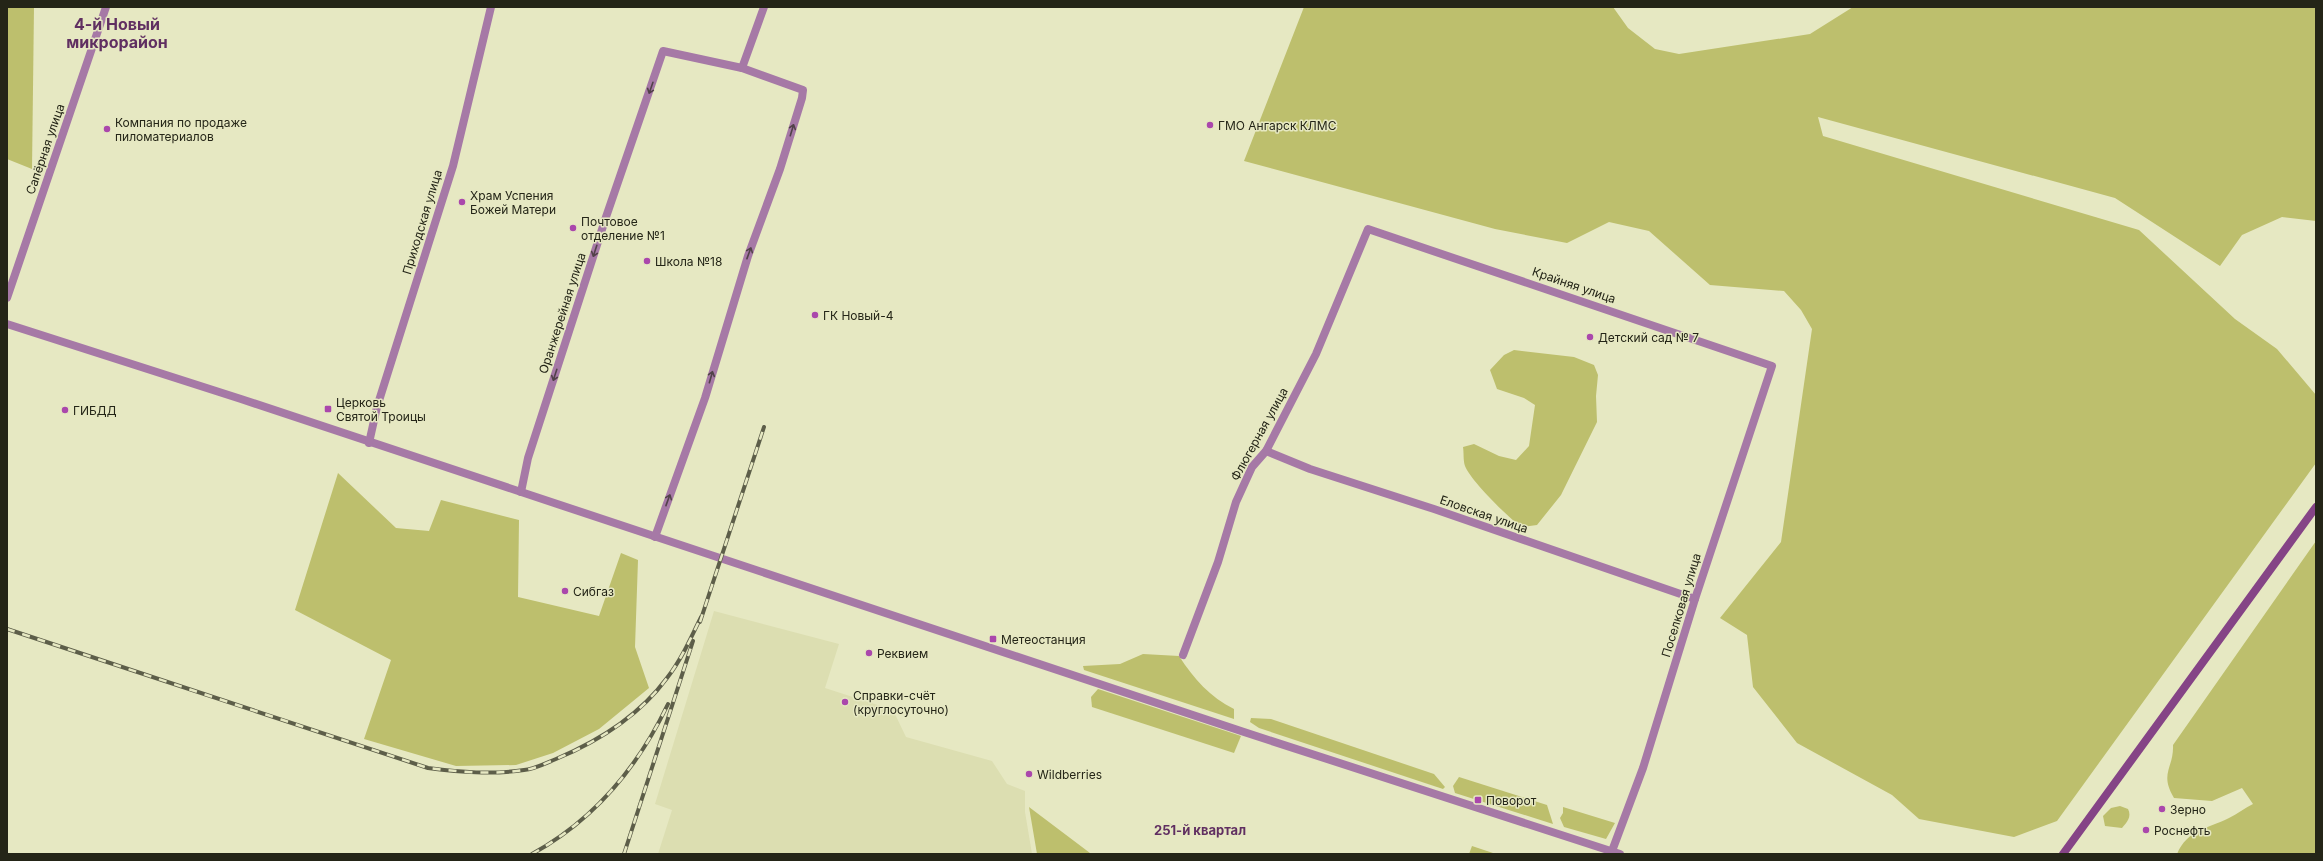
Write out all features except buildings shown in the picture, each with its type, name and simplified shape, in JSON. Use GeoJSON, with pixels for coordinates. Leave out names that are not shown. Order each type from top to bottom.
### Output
{"type":"FeatureCollection","features":[{"type":"Feature","properties":{"kind":"main road"},"geometry":{"type":"LineString","coordinates":[[2063,854],[2316,507]]}},
{"type":"Feature","properties":{"kind":"street","name":"Сапёрная улица"},"geometry":{"type":"LineString","coordinates":[[7,298],[106,7]]}},
{"type":"Feature","properties":{"kind":"street","name":"Приходская улица"},"geometry":{"type":"LineString","coordinates":[[369,442],[378,407],[453,166],[491,7]]}},
{"type":"Feature","properties":{"kind":"street"},"geometry":{"type":"LineString","coordinates":[[655,536],[705,398],[745,263],[780,169],[803,90],[742,68],[764,7]]}},
{"type":"Feature","properties":{"kind":"street","name":"Оранжерейная улица"},"geometry":{"type":"LineString","coordinates":[[521,492],[528,458],[601,232],[663,52],[742,68]]}},
{"type":"Feature","properties":{"kind":"street","name":"Крайняя улица"},"geometry":{"type":"LineString","coordinates":[[1368,229],[1772,366]]}},
{"type":"Feature","properties":{"kind":"street","name":"Флюгерная улица"},"geometry":{"type":"LineString","coordinates":[[1183,655],[1218,562],[1236,502],[1252,467],[1266,451],[1316,354],[1368,229]]}},
{"type":"Feature","properties":{"kind":"street"},"geometry":{"type":"LineString","coordinates":[[7,324],[241,399],[1616,853]]}},
{"type":"Feature","properties":{"kind":"street","name":"Поселковая улица"},"geometry":{"type":"LineString","coordinates":[[1616,853],[1695,599],[1772,366]]}},
{"type":"Feature","properties":{"kind":"street","name":"Еловская улица"},"geometry":{"type":"LineString","coordinates":[[1266,451],[1310,469],[1434,509],[1695,599]]}},
{"type":"Feature","properties":{"kind":"shaded area"},"geometry":{"type":"Polygon","coordinates":[[[714,611],[839,644],[825,688],[893,710],[906,737],[992,761],[1007,784],[1025,791],[1025,812],[1032,854],[658,854],[672,810],[655,804],[714,611]]]}},
{"type":"Feature","properties":{"kind":"green space"},"geometry":{"type":"Polygon","coordinates":[[[7,7],[34,7],[32,169],[7,159],[7,7]]]}},
{"type":"Feature","properties":{"kind":"green space"},"geometry":{"type":"Polygon","coordinates":[[[1304,7],[1613,7],[1628,28],[1655,49],[1679,54],[1810,34],[1853,7],[2316,7],[2316,221],[2282,217],[2242,235],[2220,266],[2115,198],[1818,117],[1823,136],[2139,230],[2235,319],[2277,349],[2316,395],[2316,463],[2057,821],[2014,837],[1919,819],[1892,795],[1797,743],[1753,687],[1747,635],[1720,618],[1781,542],[1812,329],[1801,310],[1784,291],[1710,285],[1649,231],[1609,222],[1567,243],[1495,229],[1244,161],[1304,7]]]}},
{"type":"Feature","properties":{"kind":"green space"},"geometry":{"type":"Polygon","coordinates":[[[1514,350],[1574,357],[1594,365],[1598,375],[1596,396],[1597,422],[1561,495],[1537,525],[1521,527],[1490,498],[1474,480],[1464,464],[1463,447],[1474,444],[1499,456],[1516,460],[1529,446],[1535,405],[1524,398],[1497,389],[1490,370],[1504,355],[1514,350]]]}},
{"type":"Feature","properties":{"kind":"green space"},"geometry":{"type":"Polygon","coordinates":[[[338,473],[396,528],[429,531],[441,500],[519,520],[518,597],[599,616],[621,553],[638,560],[635,647],[649,688],[599,729],[553,753],[516,765],[456,766],[364,739],[391,660],[295,610],[338,473]]]}},
{"type":"Feature","properties":{"kind":"green space"},"geometry":{"type":"Polygon","coordinates":[[[2316,541],[2316,854],[2177,854],[2181,846],[2192,835],[2229,818],[2253,804],[2242,788],[2212,801],[2174,798],[2167,776],[2173,753],[2173,745],[2316,541]]]}},
{"type":"Feature","properties":{"kind":"green space"},"geometry":{"type":"Polygon","coordinates":[[[1143,654],[1179,656],[1203,687],[1217,699],[1234,709],[1234,719],[1084,670],[1083,666],[1120,664],[1143,654]]]}},
{"type":"Feature","properties":{"kind":"green space"},"geometry":{"type":"Polygon","coordinates":[[[1098,689],[1241,736],[1234,753],[1092,707],[1091,697],[1098,689]]]}},
{"type":"Feature","properties":{"kind":"green space"},"geometry":{"type":"Polygon","coordinates":[[[1251,718],[1271,719],[1434,774],[1445,787],[1443,789],[1259,728],[1250,722],[1251,718]]]}},
{"type":"Feature","properties":{"kind":"green space"},"geometry":{"type":"Polygon","coordinates":[[[1459,777],[1547,805],[1553,824],[1455,793],[1453,786],[1459,777]]]}},
{"type":"Feature","properties":{"kind":"green space"},"geometry":{"type":"Polygon","coordinates":[[[2120,806],[2128,809],[2129,812],[2129,817],[2126,824],[2122,828],[2105,826],[2103,816],[2111,808],[2120,806]]]}},
{"type":"Feature","properties":{"kind":"green space"},"geometry":{"type":"Polygon","coordinates":[[[1029,807],[1090,853],[1094,854],[1037,854],[1029,807]]]}},
{"type":"Feature","properties":{"kind":"green space"},"geometry":{"type":"Polygon","coordinates":[[[1563,807],[1615,823],[1606,839],[1564,827],[1560,818],[1563,813],[1563,807]]]}},
{"type":"Feature","properties":{"kind":"green space"},"geometry":{"type":"Polygon","coordinates":[[[1472,846],[1496,854],[1469,854],[1472,846]]]}},
{"type":"Feature","properties":{"kind":"railway"},"geometry":{"type":"LineString","coordinates":[[700,622],[764,427]]}},
{"type":"Feature","properties":{"kind":"railway"},"geometry":{"type":"LineString","coordinates":[[7,629],[428,768],[488,773],[512,772],[536,767],[588,744],[631,716],[656,692],[672,671],[690,641],[701,617]]}},
{"type":"Feature","properties":{"kind":"railway"},"geometry":{"type":"LineString","coordinates":[[624,854],[693,641]]}},
{"type":"Feature","properties":{"kind":"railway"},"geometry":{"type":"LineString","coordinates":[[532,854],[575,825],[612,790],[643,749],[668,704]]}},
{"type":"Feature","properties":{"kind":"place","name":"ГМО Ангарск КЛМС"},"geometry":{"type":"Point","coordinates":[1210,125]}},
{"type":"Feature","properties":{"kind":"place","name":"Компания по продаже пиломатериалов"},"geometry":{"type":"Point","coordinates":[107,129]}},
{"type":"Feature","properties":{"kind":"place","name":"Храм Успения Божей Матери"},"geometry":{"type":"Point","coordinates":[462,202]}},
{"type":"Feature","properties":{"kind":"place","name":"Почтовое отделение №1"},"geometry":{"type":"Point","coordinates":[573,228]}},
{"type":"Feature","properties":{"kind":"place","name":"Школа №18"},"geometry":{"type":"Point","coordinates":[647,261]}},
{"type":"Feature","properties":{"kind":"place","name":"ГК Новый-4"},"geometry":{"type":"Point","coordinates":[815,315]}},
{"type":"Feature","properties":{"kind":"place","name":"Детский сад № 7"},"geometry":{"type":"Point","coordinates":[1590,337]}},
{"type":"Feature","properties":{"kind":"place","name":"Церковь Святой Троицы"},"geometry":{"type":"Point","coordinates":[328,409]}},
{"type":"Feature","properties":{"kind":"place","name":"ГИБДД"},"geometry":{"type":"Point","coordinates":[65,410]}},
{"type":"Feature","properties":{"kind":"place","name":"Сибгаз"},"geometry":{"type":"Point","coordinates":[565,591]}},
{"type":"Feature","properties":{"kind":"place","name":"Метеостанция"},"geometry":{"type":"Point","coordinates":[993,639]}},
{"type":"Feature","properties":{"kind":"place","name":"Реквием"},"geometry":{"type":"Point","coordinates":[869,653]}},
{"type":"Feature","properties":{"kind":"place","name":"Справки-счёт (круглосуточно)"},"geometry":{"type":"Point","coordinates":[845,702]}},
{"type":"Feature","properties":{"kind":"place","name":"Wildberries"},"geometry":{"type":"Point","coordinates":[1029,774]}},
{"type":"Feature","properties":{"kind":"place","name":"Поворот"},"geometry":{"type":"Point","coordinates":[1478,800]}},
{"type":"Feature","properties":{"kind":"place","name":"Зерно"},"geometry":{"type":"Point","coordinates":[2162,809]}},
{"type":"Feature","properties":{"kind":"place","name":"Роснефть"},"geometry":{"type":"Point","coordinates":[2146,830]}},
{"type":"Feature","properties":{"kind":"district","name":"4-й Новый микрорайон"},"geometry":{"type":"Point","coordinates":[117,33]}},
{"type":"Feature","properties":{"kind":"district","name":"251-й квартал"},"geometry":{"type":"Point","coordinates":[1200,830]}}]}
